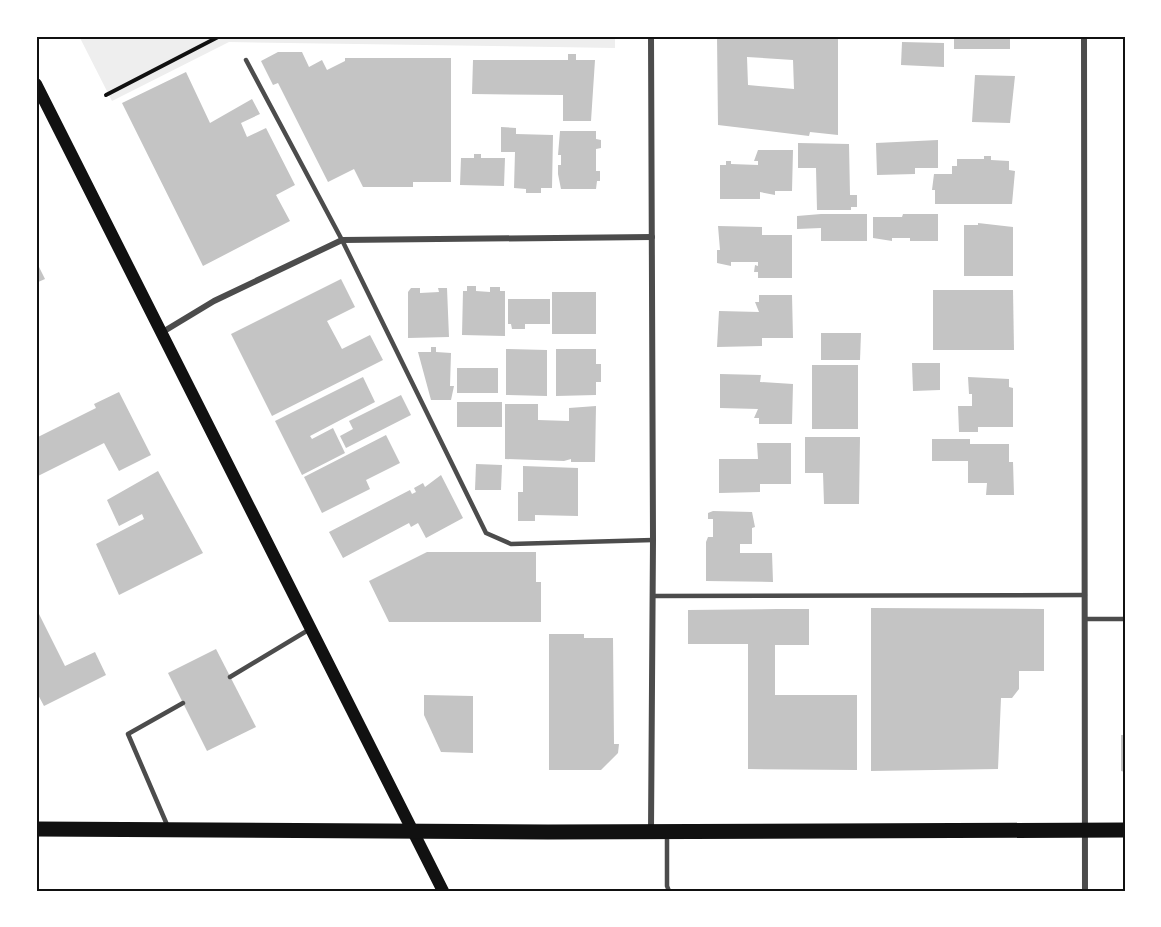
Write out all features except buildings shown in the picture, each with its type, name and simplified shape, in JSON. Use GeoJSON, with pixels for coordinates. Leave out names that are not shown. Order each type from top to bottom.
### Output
{"type":"FeatureCollection","features":[{"type":"Feature","properties":{"kind":"main road"},"geometry":{"type":"LineString","coordinates":[[36,84],[443,891]]}},
{"type":"Feature","properties":{"kind":"main road"},"geometry":{"type":"LineString","coordinates":[[36,829],[413,832],[1125,830]]}},
{"type":"Feature","properties":{"kind":"street"},"geometry":{"type":"LineString","coordinates":[[651,36],[653,540],[651,832]]}},
{"type":"Feature","properties":{"kind":"street"},"geometry":{"type":"LineString","coordinates":[[1084,36],[1084,830],[1086,891]]}},
{"type":"Feature","properties":{"kind":"street"},"geometry":{"type":"LineString","coordinates":[[161,333],[214,302],[342,240],[652,237]]}},
{"type":"Feature","properties":{"kind":"lane"},"geometry":{"type":"LineString","coordinates":[[246,60],[342,240],[486,533],[511,544],[653,540]]}},
{"type":"Feature","properties":{"kind":"lane"},"geometry":{"type":"LineString","coordinates":[[653,596],[1085,595]]}},
{"type":"Feature","properties":{"kind":"lane"},"geometry":{"type":"LineString","coordinates":[[1085,620],[1125,619]]}},
{"type":"Feature","properties":{"kind":"lane"},"geometry":{"type":"LineString","coordinates":[[230,677],[310,629]]}},
{"type":"Feature","properties":{"kind":"lane"},"geometry":{"type":"LineString","coordinates":[[169,830],[128,734],[183,703]]}},
{"type":"Feature","properties":{"kind":"lane"},"geometry":{"type":"LineString","coordinates":[[667,832],[667,886],[669,891]]}},
{"type":"Feature","properties":{"kind":"path"},"geometry":{"type":"LineString","coordinates":[[106,94],[220,36],[236,36]]}},
{"type":"Feature","properties":{"kind":"shaded area"},"geometry":{"type":"Polygon","coordinates":[[[79,36],[615,36],[615,48],[229,42],[112,101],[79,36]]]}}]}
